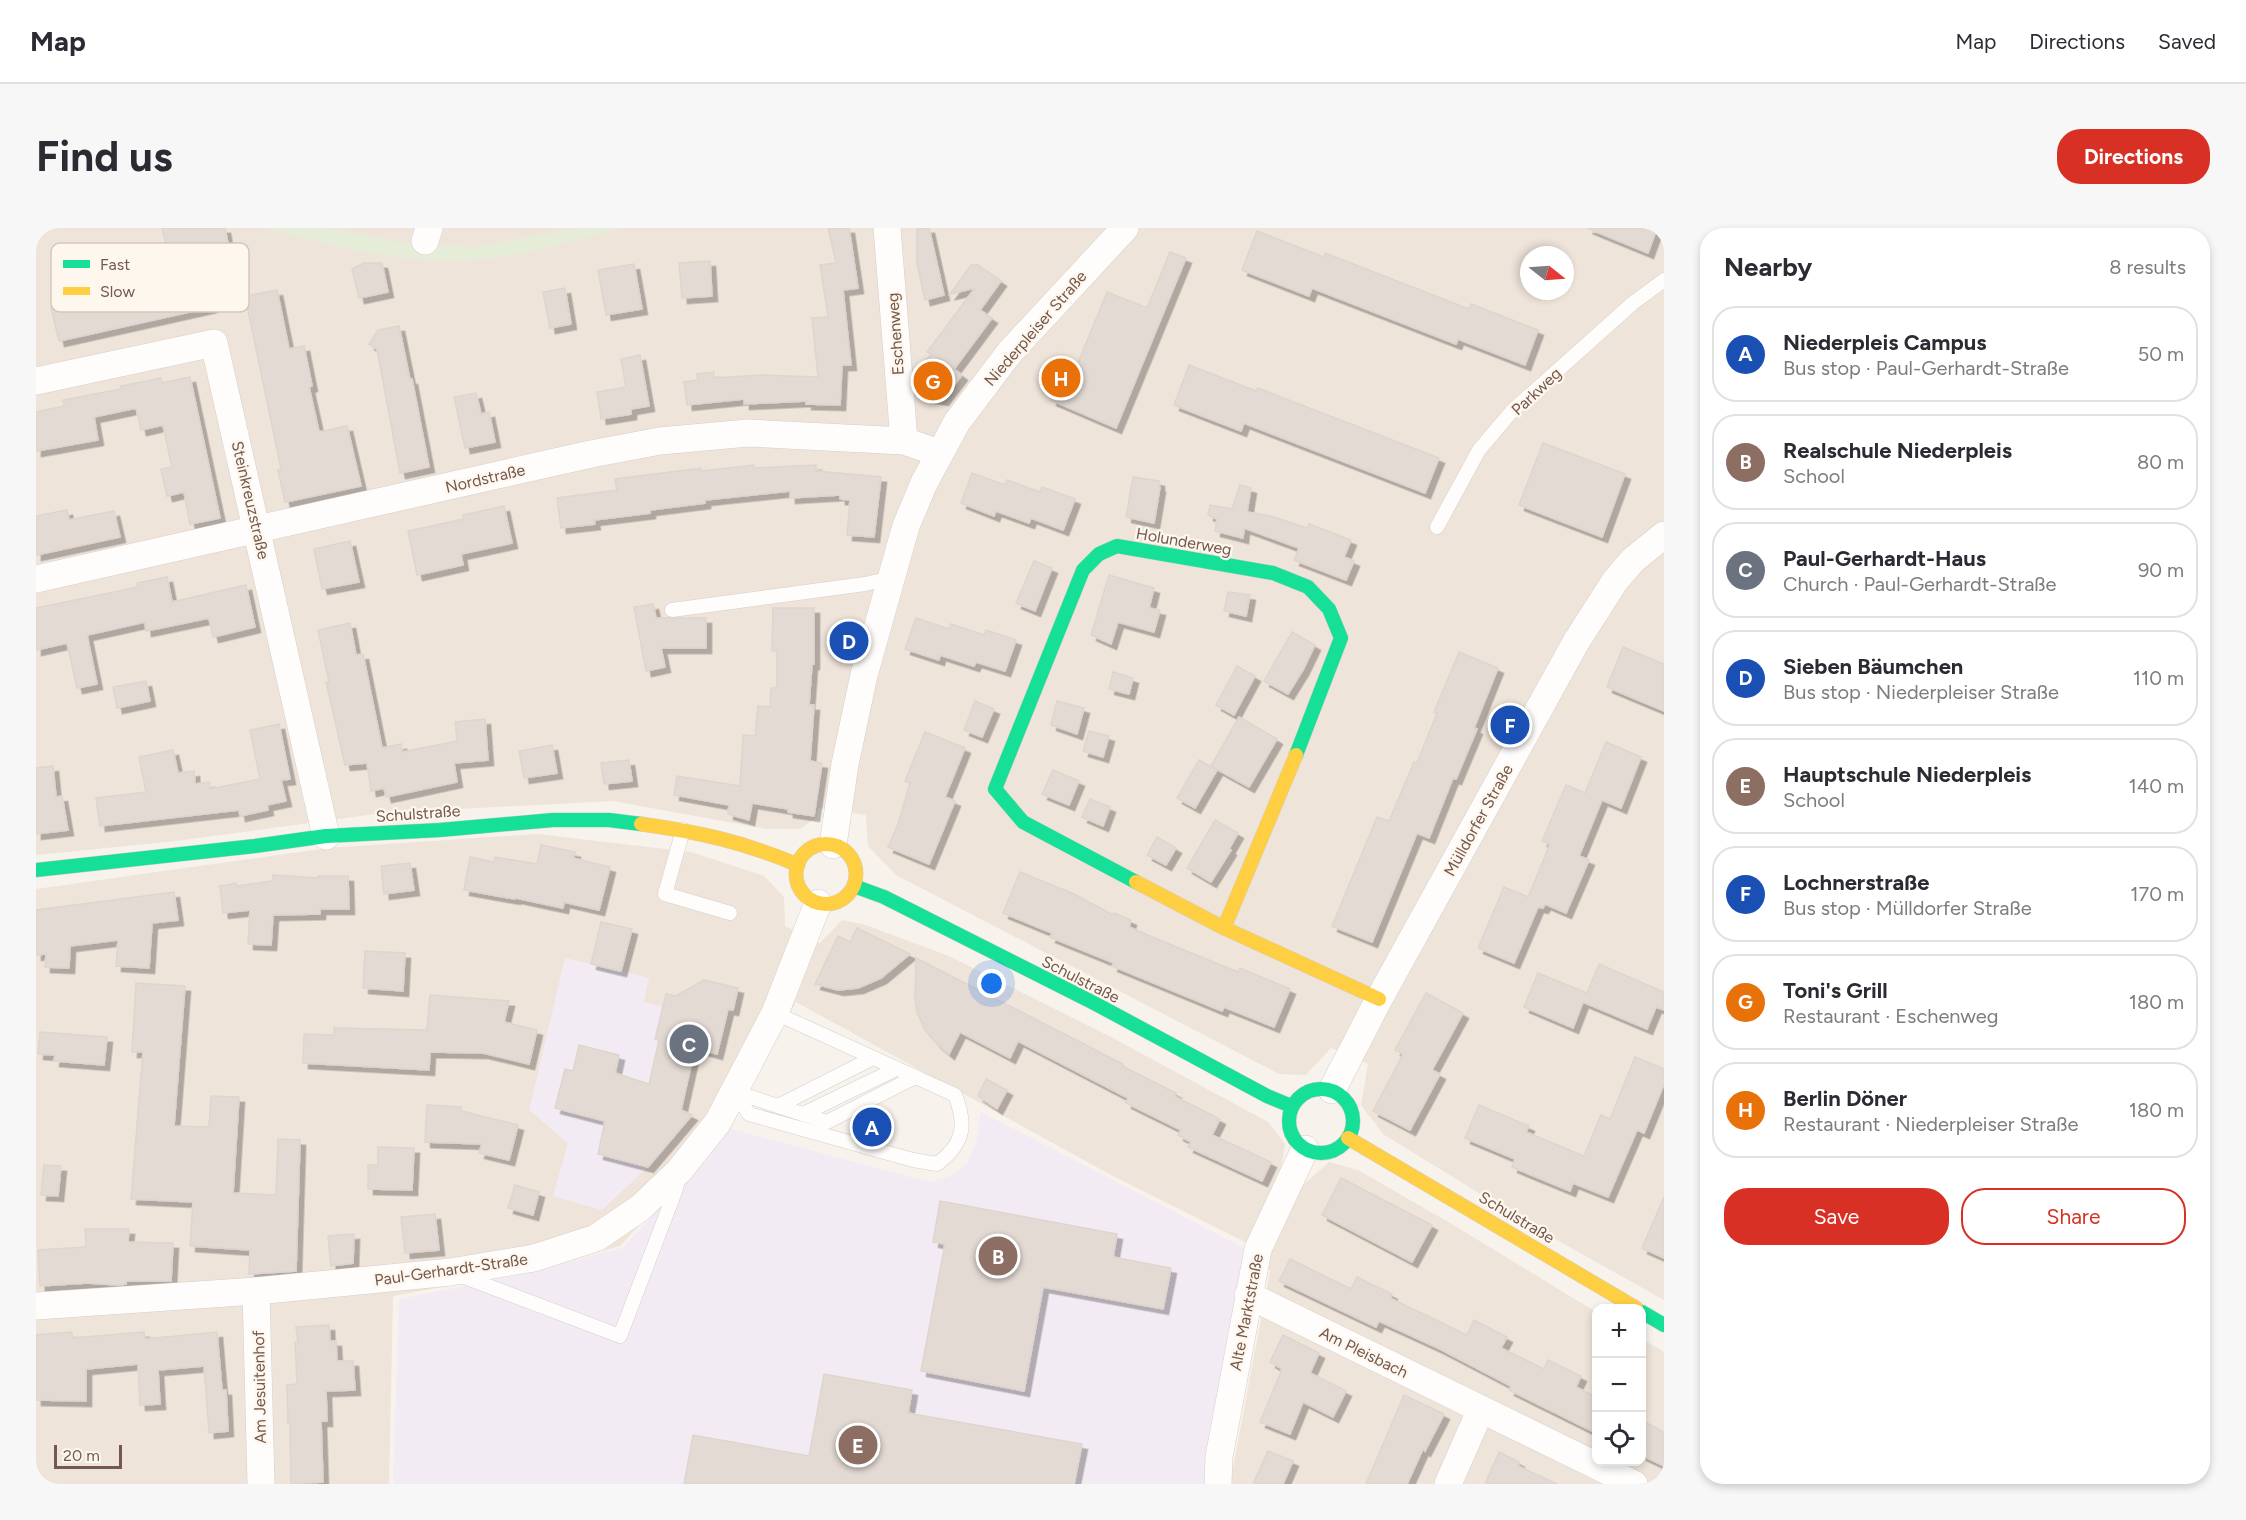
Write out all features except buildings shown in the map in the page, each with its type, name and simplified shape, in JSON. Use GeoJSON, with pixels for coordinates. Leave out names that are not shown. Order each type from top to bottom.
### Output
{"type":"FeatureCollection","features":[{"type":"Feature","properties":{"kind":"street","name":"Eschenweg"},"geometry":{"type":"LineString","coordinates":[[887,228],[904,441]]}},
{"type":"Feature","properties":{"kind":"street","name":"Niederpleiser Straße"},"geometry":{"type":"LineString","coordinates":[[833,845],[845,764],[864,675],[906,526],[939,453],[957,422],[1010,352],[1125,228]]}},
{"type":"Feature","properties":{"kind":"street","name":"Steinkreuzstraße"},"geometry":{"type":"LineString","coordinates":[[36,381],[214,343],[268,528],[326,836]]}},
{"type":"Feature","properties":{"kind":"street","name":"Nordstraße"},"geometry":{"type":"LineString","coordinates":[[36,579],[591,454],[660,441],[748,433],[904,441],[939,453]]}},
{"type":"Feature","properties":{"kind":"street","name":"Mülldorfer Straße"},"geometry":{"type":"LineString","coordinates":[[1332,1090],[1379,999],[1576,642],[1615,581],[1633,560],[1661,541]]}},
{"type":"Feature","properties":{"kind":"street","name":"Holunderweg"},"geometry":{"type":"LineString","coordinates":[[1224,928],[1341,639],[1329,609],[1308,587],[1273,573],[1117,546],[1099,554],[1083,570],[995,789],[1023,822],[1224,928],[1379,999]]}},
{"type":"Feature","properties":{"kind":"street","name":"Schulstraße"},"geometry":{"type":"LineString","coordinates":[[36,870],[244,848],[326,836],[440,830],[553,820],[609,820],[716,836],[770,853],[798,866]]}},
{"type":"Feature","properties":{"kind":"street"},"geometry":{"type":"LineString","coordinates":[[824,844],[833,845],[843,849],[855,865],[854,886],[843,899],[827,904],[818,903],[803,892],[796,875],[798,866],[807,851],[824,844]]}},
{"type":"Feature","properties":{"kind":"street","name":"Schulstraße"},"geometry":{"type":"LineString","coordinates":[[854,886],[884,897],[1094,1004],[1267,1096],[1291,1106]]}},
{"type":"Feature","properties":{"kind":"street","name":"Paul-Gerhardt-Straße"},"geometry":{"type":"LineString","coordinates":[[36,1306],[256,1291],[451,1272],[534,1258],[596,1238],[640,1208],[679,1171],[718,1122],[775,1013],[818,903]]}},
{"type":"Feature","properties":{"kind":"street"},"geometry":{"type":"LineString","coordinates":[[1323,1088],[1332,1090],[1341,1095],[1351,1110],[1353,1120],[1348,1138],[1333,1151],[1324,1153],[1305,1149],[1292,1135],[1288,1116],[1291,1106],[1304,1093],[1323,1088]]}},
{"type":"Feature","properties":{"kind":"street","name":"Schulstraße"},"geometry":{"type":"LineString","coordinates":[[1348,1138],[1629,1304]]}},
{"type":"Feature","properties":{"kind":"street","name":"Alte Marktstraße"},"geometry":{"type":"LineString","coordinates":[[1218,1484],[1219,1457],[1258,1249],[1305,1149]]}},
{"type":"Feature","properties":{"kind":"street","name":"Am Jesuitenhof"},"geometry":{"type":"LineString","coordinates":[[256,1291],[261,1484]]}},
{"type":"Feature","properties":{"kind":"street","name":"Am Pleisbach"},"geometry":{"type":"LineString","coordinates":[[1248,1295],[1634,1484]]}},
{"type":"Feature","properties":{"kind":"street"},"geometry":{"type":"LineString","coordinates":[[1646,1314],[1664,1325]]}},
{"type":"Feature","properties":{"kind":"street"},"geometry":{"type":"LineString","coordinates":[[1448,1484],[1480,1409]]}},
{"type":"Feature","properties":{"kind":"lane","name":"Parkweg"},"geometry":{"type":"LineString","coordinates":[[1437,527],[1479,450],[1512,411],[1633,303],[1664,280]]}},
{"type":"Feature","properties":{"kind":"lane"},"geometry":{"type":"LineString","coordinates":[[672,610],[865,584],[892,578]]}},
{"type":"Feature","properties":{"kind":"lane"},"geometry":{"type":"LineString","coordinates":[[683,830],[664,894],[730,913]]}},
{"type":"Feature","properties":{"kind":"lane"},"geometry":{"type":"LineString","coordinates":[[735,1092],[749,1114],[913,1160],[937,1164],[948,1156],[960,1138],[963,1115],[955,1095],[775,1013]]}},
{"type":"Feature","properties":{"kind":"lane"},"geometry":{"type":"LineString","coordinates":[[778,1106],[873,1058]]}},
{"type":"Feature","properties":{"kind":"lane"},"geometry":{"type":"LineString","coordinates":[[803,1114],[896,1069]]}},
{"type":"Feature","properties":{"kind":"lane"},"geometry":{"type":"LineString","coordinates":[[735,1092],[827,1122],[915,1077]]}},
{"type":"Feature","properties":{"kind":"lane"},"geometry":{"type":"LineString","coordinates":[[451,1272],[620,1336],[676,1189],[679,1171]]}},
{"type":"Feature","properties":{"kind":"shaded area"},"geometry":{"type":"Polygon","coordinates":[[[36,228],[1664,228],[1664,1300],[1539,1230],[1383,1134],[1361,1105],[1368,1064],[1331,1048],[1306,1075],[1279,1074],[896,875],[868,846],[866,815],[818,808],[817,817],[800,829],[767,829],[613,801],[383,813],[176,841],[36,855],[36,228]]]}},
{"type":"Feature","properties":{"kind":"shaded area"},"geometry":{"type":"Polygon","coordinates":[[[537,834],[691,852],[764,876],[784,897],[785,926],[820,943],[842,920],[866,925],[949,956],[1113,1038],[1268,1122],[1285,1144],[1280,1176],[1300,1188],[1329,1162],[1358,1170],[1592,1310],[1592,1466],[1646,1466],[1646,1341],[1664,1352],[1664,1484],[1230,1484],[1270,1271],[1249,1244],[1113,1176],[796,1002],[727,1127],[703,1158],[620,1246],[519,1273],[393,1296],[389,1484],[36,1484],[36,889],[328,848],[537,834]]]}},
{"type":"Feature","properties":{"kind":"shaded area"},"geometry":{"type":"Polygon","coordinates":[[[565,958],[649,978],[644,1002],[663,1007],[659,1040],[649,1083],[681,1110],[692,1115],[648,1167],[602,1210],[553,1196],[568,1143],[529,1110],[565,958]]]}},
{"type":"Feature","properties":{"kind":"shaded area"},"geometry":{"type":"Polygon","coordinates":[[[981,1112],[1246,1249],[1205,1484],[393,1484],[399,1299],[520,1275],[622,1248],[706,1160],[728,1128],[929,1182],[951,1176],[967,1163],[976,1143],[981,1112]]]}},
{"type":"Feature","properties":{"kind":"green space"},"geometry":{"type":"Polygon","coordinates":[[[266,228],[326,228],[404,243],[476,247],[578,228],[621,228],[554,246],[487,259],[431,261],[347,249],[266,228]]]}},
{"type":"Feature","properties":{"kind":"traffic: fast"},"geometry":{"type":"LineString","coordinates":[[1136,882],[1023,822],[995,789],[1083,570],[1099,554],[1117,546],[1273,573],[1308,587],[1329,609],[1341,638],[1296,755]]}},
{"type":"Feature","properties":{"kind":"traffic: fast"},"geometry":{"type":"LineString","coordinates":[[36,870],[326,836],[440,830],[553,820],[609,820],[641,824]]}},
{"type":"Feature","properties":{"kind":"traffic: fast"},"geometry":{"type":"LineString","coordinates":[[854,886],[884,897],[1094,1003],[1267,1096],[1291,1106]]}},
{"type":"Feature","properties":{"kind":"traffic: fast"},"geometry":{"type":"LineString","coordinates":[[1315,1089],[1327,1089],[1344,1098],[1351,1109],[1353,1121],[1351,1133],[1344,1144],[1327,1153],[1315,1153],[1303,1148],[1294,1139],[1289,1127],[1289,1115],[1294,1103],[1303,1094],[1315,1089]]}},
{"type":"Feature","properties":{"kind":"traffic: fast"},"geometry":{"type":"LineString","coordinates":[[1646,1314],[1664,1325]]}},
{"type":"Feature","properties":{"kind":"traffic: slow"},"geometry":{"type":"LineString","coordinates":[[1224,928],[1296,755]]}},
{"type":"Feature","properties":{"kind":"traffic: slow"},"geometry":{"type":"LineString","coordinates":[[641,824],[721,839],[798,865]]}},
{"type":"Feature","properties":{"kind":"traffic: slow"},"geometry":{"type":"LineString","coordinates":[[826,844],[847,853],[856,874],[847,895],[826,904],[805,895],[796,874],[805,853],[826,844]]}},
{"type":"Feature","properties":{"kind":"traffic: slow"},"geometry":{"type":"LineString","coordinates":[[1136,882],[1224,928],[1379,999]]}},
{"type":"Feature","properties":{"kind":"traffic: slow"},"geometry":{"type":"LineString","coordinates":[[1348,1138],[1629,1304]]}},
{"type":"Feature","properties":{"kind":"place","name":"Berlin Döner"},"geometry":{"type":"Point","coordinates":[1061,378]}},
{"type":"Feature","properties":{"kind":"place","name":"Toni's Grill"},"geometry":{"type":"Point","coordinates":[933,381]}},
{"type":"Feature","properties":{"kind":"place","name":"Sieben Bäumchen"},"geometry":{"type":"Point","coordinates":[849,641]}},
{"type":"Feature","properties":{"kind":"place","name":"Lochnerstraße"},"geometry":{"type":"Point","coordinates":[1510,725]}},
{"type":"Feature","properties":{"kind":"place","name":"Paul-Gerhardt-Haus"},"geometry":{"type":"Point","coordinates":[689,1044]}},
{"type":"Feature","properties":{"kind":"place","name":"Niederpleis Campus"},"geometry":{"type":"Point","coordinates":[872,1127]}},
{"type":"Feature","properties":{"kind":"place","name":"Realschule Niederpleis"},"geometry":{"type":"Point","coordinates":[998,1256]}},
{"type":"Feature","properties":{"kind":"place","name":"Hauptschule Niederpleis"},"geometry":{"type":"Point","coordinates":[858,1445]}}]}
